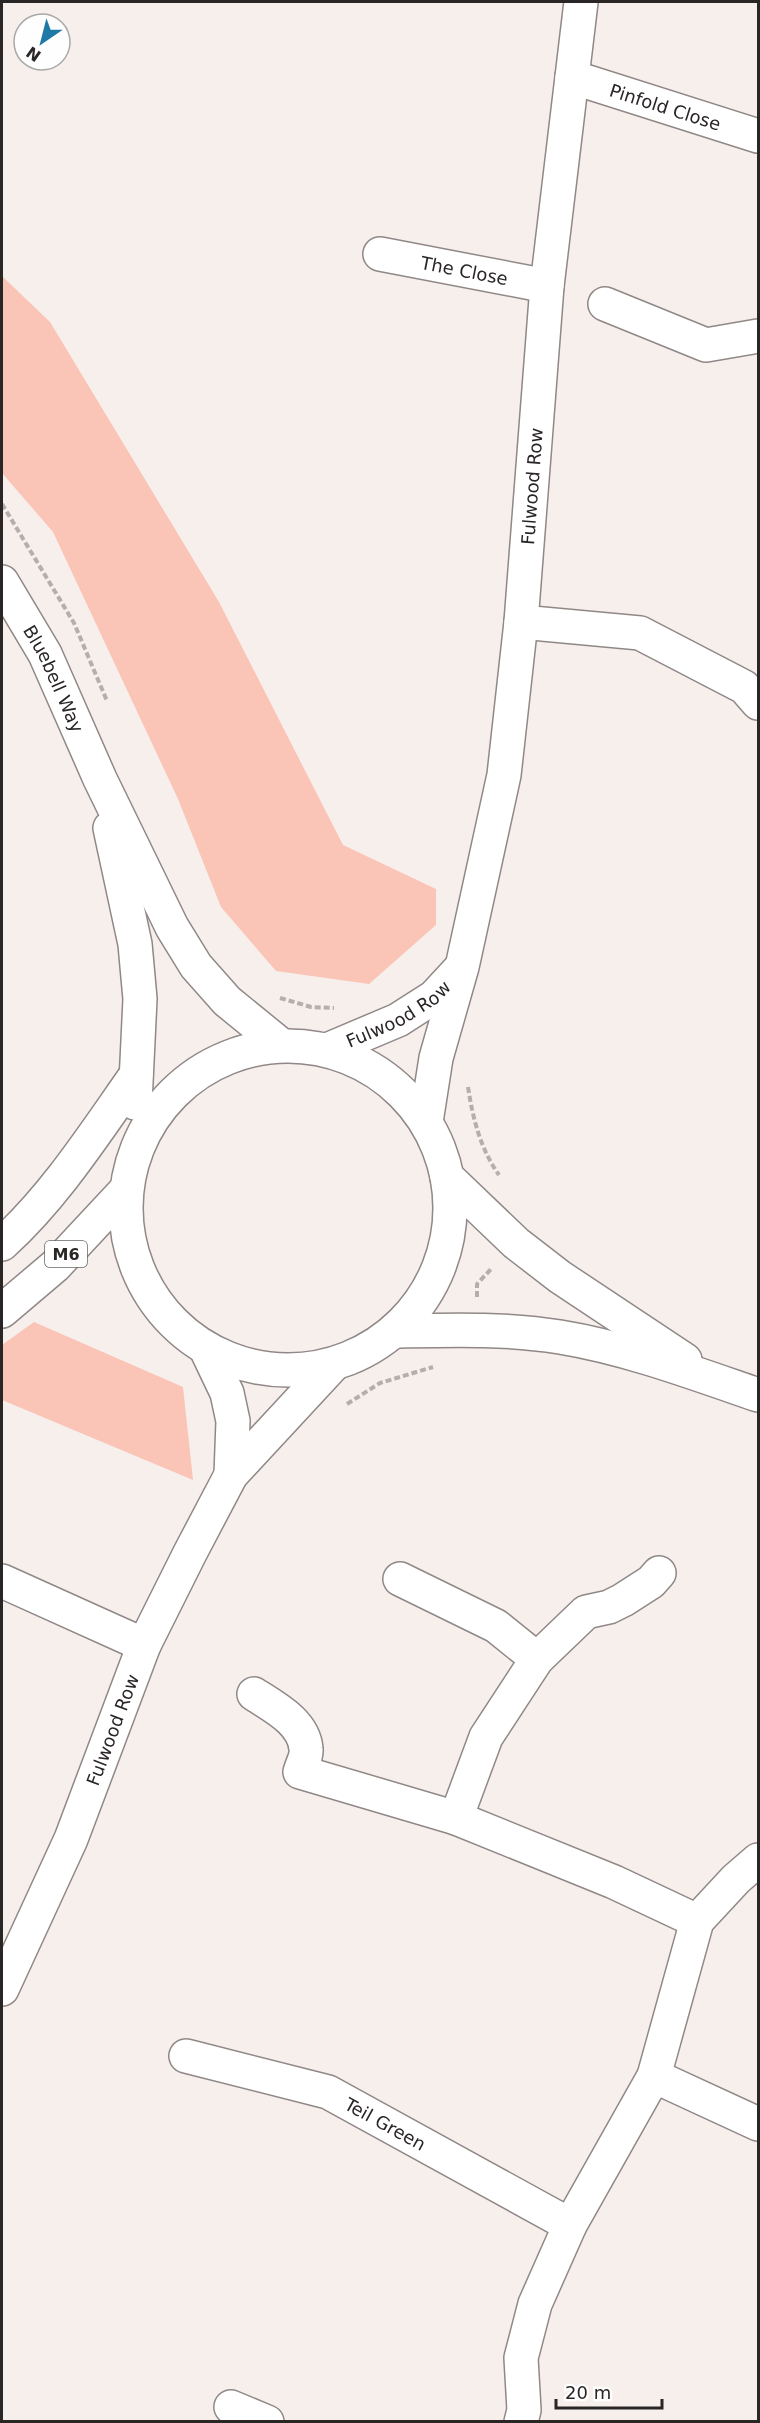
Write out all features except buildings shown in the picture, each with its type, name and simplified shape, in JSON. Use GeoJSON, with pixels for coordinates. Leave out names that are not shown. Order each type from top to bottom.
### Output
{"type":"FeatureCollection","features":[{"type":"Feature","properties":{"kind":"main road","name":"Fulwood Row"},"geometry":{"type":"LineString","coordinates":[[426,1122],[436,1058],[462,967],[504,775],[521,622],[547,286],[581,2]]}},
{"type":"Feature","properties":{"kind":"main road","name":"Pinfold Close"},"geometry":{"type":"LineString","coordinates":[[572,77],[759,136]]}},
{"type":"Feature","properties":{"kind":"main road","name":"The Close"},"geometry":{"type":"LineString","coordinates":[[380,254],[547,286]]}},
{"type":"Feature","properties":{"kind":"main road"},"geometry":{"type":"LineString","coordinates":[[605,304],[706,345],[759,336]]}},
{"type":"Feature","properties":{"kind":"main road","name":"Bluebell Way"},"geometry":{"type":"LineString","coordinates":[[2,582],[45,654],[100,779]]}},
{"type":"Feature","properties":{"kind":"main road"},"geometry":{"type":"LineString","coordinates":[[521,622],[640,633],[744,687],[759,703]]}},
{"type":"Feature","properties":{"kind":"main road"},"geometry":{"type":"LineString","coordinates":[[100,779],[172,927],[196,966],[227,1001],[281,1046]]}},
{"type":"Feature","properties":{"kind":"main road"},"geometry":{"type":"LineString","coordinates":[[100,779],[135,944],[140,999],[133,1156],[125,1191],[127,1238],[142,1282],[170,1320],[206,1349],[246,1365],[289,1371],[333,1365],[365,1352],[394,1332],[422,1300],[442,1261],[450,1220],[447,1177],[439,1149],[426,1122],[399,1090],[365,1066],[327,1050],[281,1046],[250,1051],[222,1060],[190,1078],[156,1112],[133,1156]]}},
{"type":"Feature","properties":{"kind":"main road","name":"Fulwood Row"},"geometry":{"type":"LineString","coordinates":[[327,1050],[398,1020],[434,997],[462,967]]}},
{"type":"Feature","properties":{"kind":"main road"},"geometry":{"type":"LineString","coordinates":[[2,1244],[18,1230],[65,1174],[136,1075]]}},
{"type":"Feature","properties":{"kind":"main road"},"geometry":{"type":"LineString","coordinates":[[447,1177],[516,1243],[560,1277],[717,1381]]}},
{"type":"Feature","properties":{"kind":"main road","name":"M6"},"geometry":{"type":"LineString","coordinates":[[2,1311],[55,1266],[125,1191]]}},
{"type":"Feature","properties":{"kind":"main road"},"geometry":{"type":"LineString","coordinates":[[394,1332],[476,1329],[558,1337],[600,1345],[759,1395]]}},
{"type":"Feature","properties":{"kind":"main road","name":"Fulwood Row"},"geometry":{"type":"LineString","coordinates":[[206,1349],[227,1393],[233,1421],[231,1475]]}},
{"type":"Feature","properties":{"kind":"main road","name":"Fulwood Row"},"geometry":{"type":"LineString","coordinates":[[2,1989],[71,1839],[144,1645],[231,1475],[333,1365]]}},
{"type":"Feature","properties":{"kind":"main road"},"geometry":{"type":"LineString","coordinates":[[456,1818],[486,1737],[537,1659],[586,1612],[609,1607],[638,1592],[659,1573]]}},
{"type":"Feature","properties":{"kind":"main road"},"geometry":{"type":"LineString","coordinates":[[400,1579],[496,1626],[537,1659]]}},
{"type":"Feature","properties":{"kind":"main road"},"geometry":{"type":"LineString","coordinates":[[2,1581],[144,1645]]}},
{"type":"Feature","properties":{"kind":"main road"},"geometry":{"type":"LineString","coordinates":[[254,1694],[281,1712],[302,1735],[306,1750],[300,1772],[456,1818],[614,1882],[697,1921]]}},
{"type":"Feature","properties":{"kind":"main road"},"geometry":{"type":"LineString","coordinates":[[521,2421],[524,2410],[520,2358],[535,2304],[570,2225],[654,2076],[697,1921],[736,1879],[759,1860]]}},
{"type":"Feature","properties":{"kind":"main road","name":"Teil Green"},"geometry":{"type":"LineString","coordinates":[[186,2056],[328,2092],[570,2225]]}},
{"type":"Feature","properties":{"kind":"main road"},"geometry":{"type":"LineString","coordinates":[[654,2076],[759,2124]]}},
{"type":"Feature","properties":{"kind":"main road"},"geometry":{"type":"LineString","coordinates":[[231,2407],[267,2421]]}},
{"type":"Feature","properties":{"kind":"path"},"geometry":{"type":"LineString","coordinates":[[2,504],[74,623],[111,711]]}},
{"type":"Feature","properties":{"kind":"path"},"geometry":{"type":"LineString","coordinates":[[279,998],[311,1007],[335,1008]]}},
{"type":"Feature","properties":{"kind":"path"},"geometry":{"type":"LineString","coordinates":[[436,1058],[465,1070],[474,1125],[489,1161],[500,1177]]}},
{"type":"Feature","properties":{"kind":"path"},"geometry":{"type":"LineString","coordinates":[[476,1329],[477,1284],[516,1243]]}},
{"type":"Feature","properties":{"kind":"path"},"geometry":{"type":"LineString","coordinates":[[342,1407],[380,1383],[442,1366]]}},
{"type":"Feature","properties":{"kind":"shaded area"},"geometry":{"type":"Polygon","coordinates":[[[2,276],[50,322],[219,602],[343,845],[436,889],[436,925],[369,984],[276,971],[221,907],[178,799],[53,532],[2,473],[2,276]]]}},
{"type":"Feature","properties":{"kind":"shaded area"},"geometry":{"type":"Polygon","coordinates":[[[34,1322],[183,1387],[193,1480],[2,1400],[2,1345],[34,1322]]]}}]}
